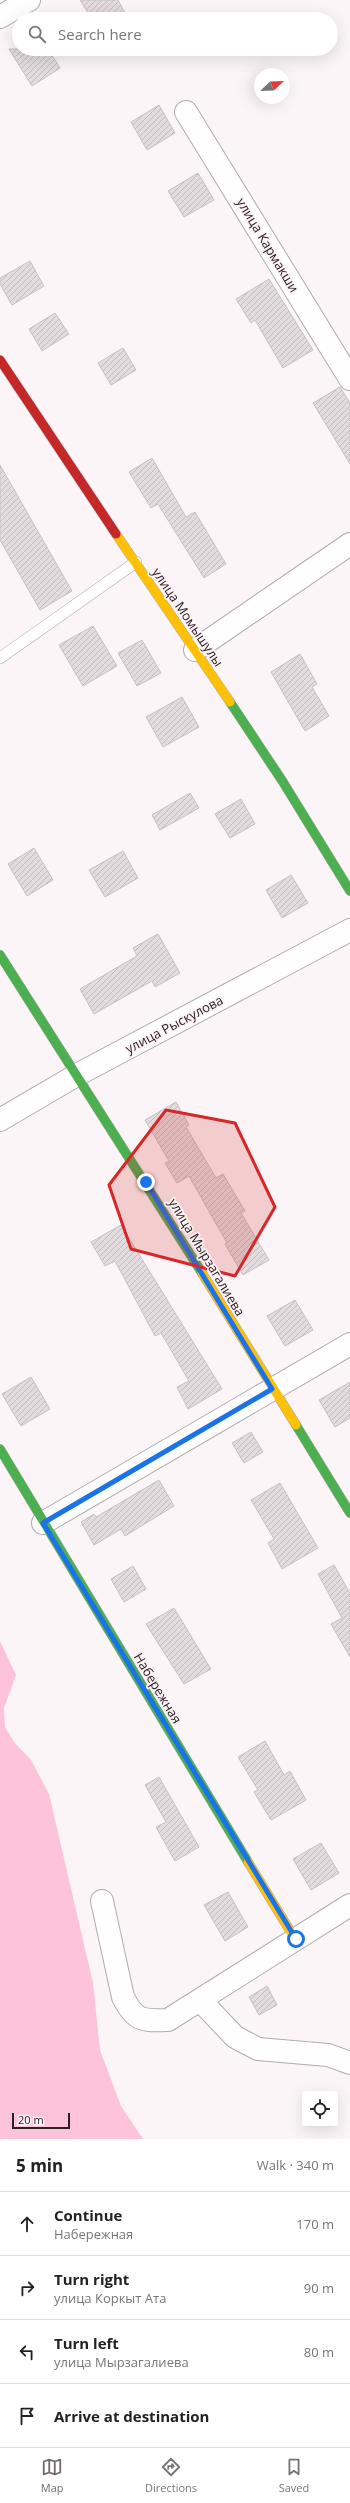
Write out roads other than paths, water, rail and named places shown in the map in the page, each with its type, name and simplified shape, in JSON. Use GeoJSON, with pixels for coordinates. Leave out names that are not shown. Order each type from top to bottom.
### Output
{"type":"FeatureCollection","features":[{"type":"Feature","properties":{"kind":"street"},"geometry":{"type":"LineString","coordinates":[[0,17],[29,0]]}},
{"type":"Feature","properties":{"kind":"street","name":"улица Кармакши"},"geometry":{"type":"LineString","coordinates":[[186,112],[350,379]]}},
{"type":"Feature","properties":{"kind":"street","name":"улица Момышулы"},"geometry":{"type":"LineString","coordinates":[[0,360],[283,782],[350,891]]}},
{"type":"Feature","properties":{"kind":"street"},"geometry":{"type":"LineString","coordinates":[[195,650],[350,544]]}},
{"type":"Feature","properties":{"kind":"street","name":"улица Рыскулова"},"geometry":{"type":"LineString","coordinates":[[0,1120],[75,1076],[350,930]]}},
{"type":"Feature","properties":{"kind":"street","name":"улица Мырзагалиева"},"geometry":{"type":"LineString","coordinates":[[0,955],[75,1076],[146,1182],[272,1389],[350,1513]]}},
{"type":"Feature","properties":{"kind":"street"},"geometry":{"type":"LineString","coordinates":[[43,1523],[350,1344]]}},
{"type":"Feature","properties":{"kind":"street","name":"Набережная"},"geometry":{"type":"LineString","coordinates":[[0,1450],[296,1939]]}},
{"type":"Feature","properties":{"kind":"street"},"geometry":{"type":"LineString","coordinates":[[102,1902],[123,1997],[130,2011],[144,2021],[168,2020],[350,1905]]}},
{"type":"Feature","properties":{"kind":"street"},"geometry":{"type":"LineString","coordinates":[[200,2000],[234,2037],[258,2049],[328,2055],[350,2063]]}},
{"type":"Feature","properties":{"kind":"lane"},"geometry":{"type":"LineString","coordinates":[[0,658],[136,562]]}}]}
